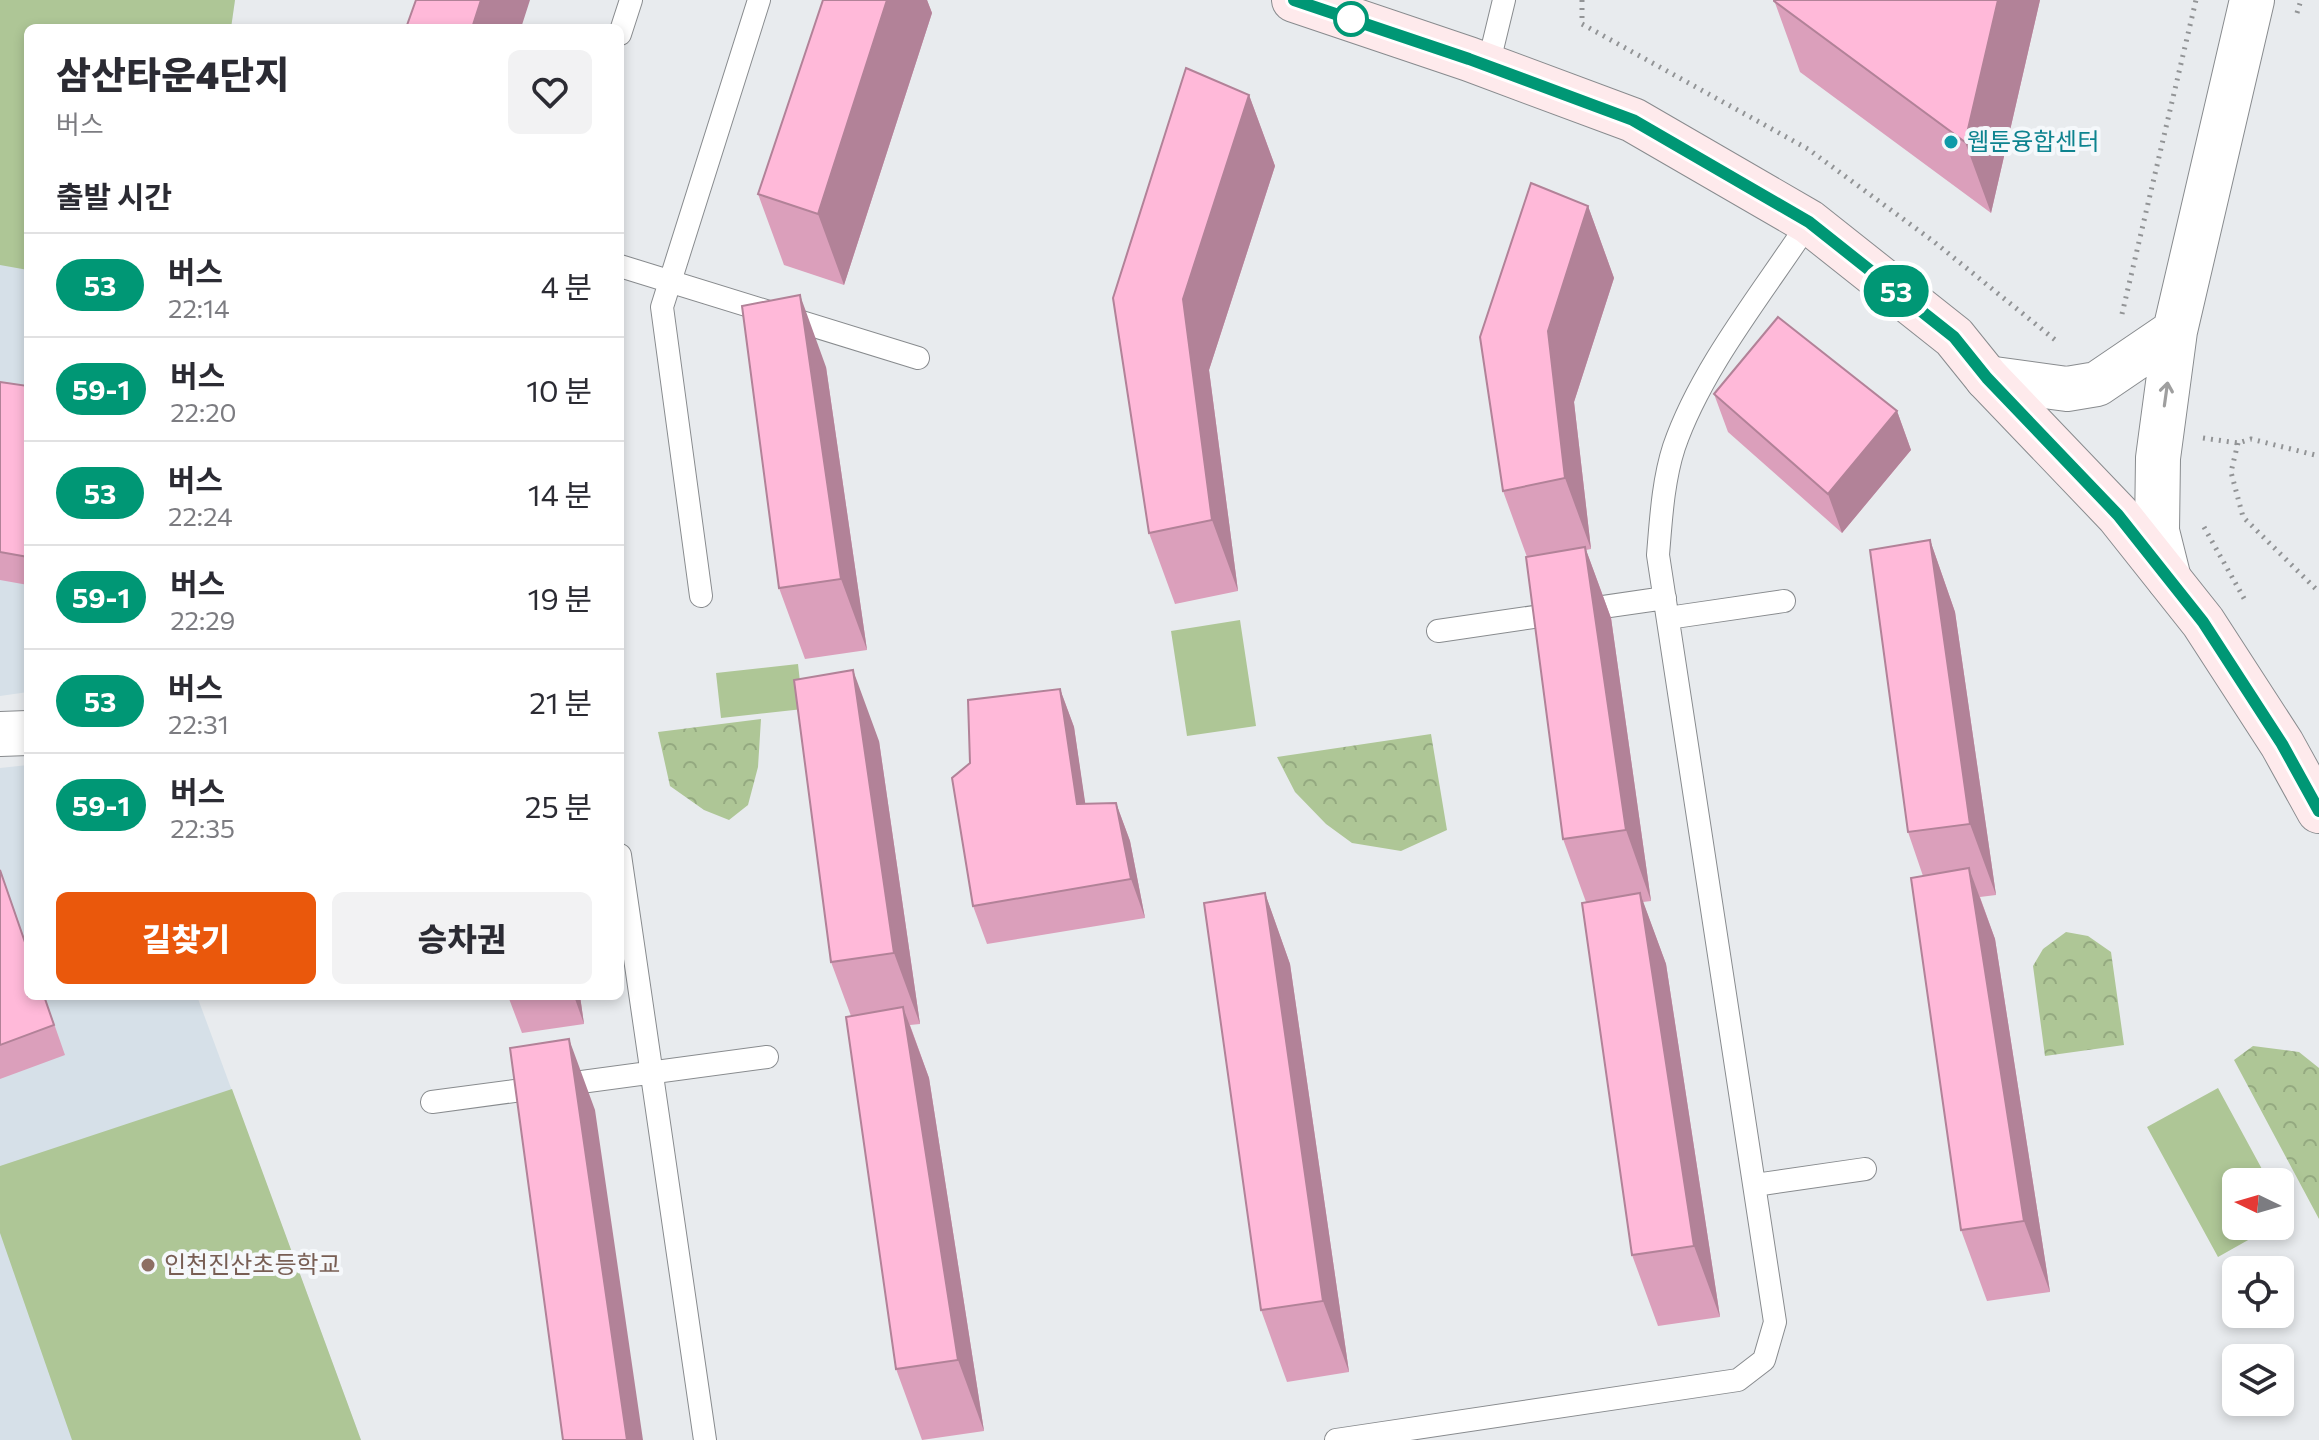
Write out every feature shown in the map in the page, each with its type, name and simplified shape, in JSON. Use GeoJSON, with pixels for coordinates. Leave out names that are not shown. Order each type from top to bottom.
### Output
{"type":"FeatureCollection","features":[{"type":"Feature","properties":{"kind":"street"},"geometry":{"type":"LineString","coordinates":[[1294,0],[1488,66],[1633,120],[1809,222],[1954,337],[1987,378],[2118,515],[2203,622],[2282,744],[2319,811]]}},
{"type":"Feature","properties":{"kind":"street"},"geometry":{"type":"LineString","coordinates":[[2169,579],[2157,531],[2158,458],[2175,331],[2252,0]]}},
{"type":"Feature","properties":{"kind":"street"},"geometry":{"type":"LineString","coordinates":[[1987,378],[2067,389],[2097,384],[2175,331]]}},
{"type":"Feature","properties":{"kind":"street"},"geometry":{"type":"LineString","coordinates":[[0,734],[24,733]]}},
{"type":"Feature","properties":{"kind":"lane"},"geometry":{"type":"LineString","coordinates":[[623,24],[631,0]]}},
{"type":"Feature","properties":{"kind":"lane"},"geometry":{"type":"LineString","coordinates":[[701,596],[662,307],[759,0]]}},
{"type":"Feature","properties":{"kind":"lane"},"geometry":{"type":"LineString","coordinates":[[1488,66],[1504,0]]}},
{"type":"Feature","properties":{"kind":"lane"},"geometry":{"type":"LineString","coordinates":[[1336,1440],[1738,1380],[1764,1360],[1775,1322],[1658,555],[1662,500],[1674,447],[1700,389],[1809,222]]}},
{"type":"Feature","properties":{"kind":"lane"},"geometry":{"type":"LineString","coordinates":[[624,267],[918,358]]}},
{"type":"Feature","properties":{"kind":"lane"},"geometry":{"type":"LineString","coordinates":[[1438,631],[1666,608],[1784,601]]}},
{"type":"Feature","properties":{"kind":"lane"},"geometry":{"type":"LineString","coordinates":[[624,882],[705,1440]]}},
{"type":"Feature","properties":{"kind":"lane"},"geometry":{"type":"LineString","coordinates":[[432,1102],[767,1057]]}},
{"type":"Feature","properties":{"kind":"lane"},"geometry":{"type":"LineString","coordinates":[[1755,1185],[1865,1169]]}},
{"type":"Feature","properties":{"kind":"path"},"geometry":{"type":"LineString","coordinates":[[1582,0],[1582,24],[1808,149],[1933,241],[2071,353]]}},
{"type":"Feature","properties":{"kind":"path"},"geometry":{"type":"LineString","coordinates":[[2115,324],[2123,313],[2196,0]]}},
{"type":"Feature","properties":{"kind":"path"},"geometry":{"type":"LineString","coordinates":[[2297,15],[2301,0]]}},
{"type":"Feature","properties":{"kind":"path"},"geometry":{"type":"LineString","coordinates":[[2201,446],[2204,425]]}},
{"type":"Feature","properties":{"kind":"path"},"geometry":{"type":"LineString","coordinates":[[2202,438],[2238,443],[2251,439],[2319,456]]}},
{"type":"Feature","properties":{"kind":"path"},"geometry":{"type":"LineString","coordinates":[[2238,443],[2231,472],[2243,517],[2319,592]]}},
{"type":"Feature","properties":{"kind":"path"},"geometry":{"type":"LineString","coordinates":[[2196,513],[2250,607]]}},
{"type":"Feature","properties":{"kind":"shaded area"},"geometry":{"type":"Polygon","coordinates":[[[0,0],[235,0],[232,24],[24,24],[24,693],[0,696],[0,0]]]}},
{"type":"Feature","properties":{"kind":"shaded area","name":"인천진산초등학교"},"geometry":{"type":"Polygon","coordinates":[[[24,765],[24,1000],[198,1000],[361,1440],[0,1440],[0,768],[24,765]]]}},
{"type":"Feature","properties":{"kind":"green space"},"geometry":{"type":"Polygon","coordinates":[[[0,0],[235,0],[232,24],[24,24],[24,269],[0,265],[0,0]]]}},
{"type":"Feature","properties":{"kind":"green space"},"geometry":{"type":"Polygon","coordinates":[[[1240,620],[1256,726],[1187,736],[1171,631],[1240,620]]]}},
{"type":"Feature","properties":{"kind":"green space"},"geometry":{"type":"Polygon","coordinates":[[[798,664],[803,709],[721,718],[716,673],[798,664]]]}},
{"type":"Feature","properties":{"kind":"green space"},"geometry":{"type":"Polygon","coordinates":[[[761,719],[758,767],[748,805],[729,820],[704,810],[670,786],[658,732],[761,719]]]}},
{"type":"Feature","properties":{"kind":"green space"},"geometry":{"type":"Polygon","coordinates":[[[1431,734],[1447,830],[1401,851],[1352,843],[1326,824],[1295,792],[1277,757],[1431,734]]]}},
{"type":"Feature","properties":{"kind":"green space"},"geometry":{"type":"Polygon","coordinates":[[[2066,932],[2088,936],[2111,952],[2124,1045],[2045,1056],[2033,966],[2043,949],[2066,932]]]}},
{"type":"Feature","properties":{"kind":"green space"},"geometry":{"type":"Polygon","coordinates":[[[2253,1046],[2299,1052],[2319,1068],[2319,1219],[2294,1168],[2234,1060],[2253,1046]]]}},
{"type":"Feature","properties":{"kind":"green space"},"geometry":{"type":"Polygon","coordinates":[[[2218,1088],[2261,1168],[2222,1168],[2222,1240],[2248,1240],[2218,1257],[2147,1127],[2218,1088]]]}},
{"type":"Feature","properties":{"kind":"green space","name":"인천진산초등학교"},"geometry":{"type":"Polygon","coordinates":[[[232,1089],[361,1440],[72,1440],[0,1233],[0,1166],[232,1089]]]}},
{"type":"Feature","properties":{"kind":"building"},"geometry":{"type":"Polygon","coordinates":[[[416,0],[481,0],[473,24],[407,24],[416,0]]]}},
{"type":"Feature","properties":{"kind":"building"},"geometry":{"type":"Polygon","coordinates":[[[823,0],[887,0],[818,214],[758,194],[823,0]]]}},
{"type":"Feature","properties":{"kind":"building"},"geometry":{"type":"Polygon","coordinates":[[[1998,0],[1965,142],[1774,1],[1998,0]]]}},
{"type":"Feature","properties":{"kind":"building"},"geometry":{"type":"Polygon","coordinates":[[[1186,68],[1249,95],[1183,299],[1212,520],[1149,533],[1113,298],[1186,68]]]}},
{"type":"Feature","properties":{"kind":"building"},"geometry":{"type":"Polygon","coordinates":[[[1531,183],[1588,206],[1548,331],[1565,478],[1503,491],[1480,337],[1531,183]]]}},
{"type":"Feature","properties":{"kind":"building"},"geometry":{"type":"Polygon","coordinates":[[[800,295],[841,579],[779,588],[742,306],[800,295]]]}},
{"type":"Feature","properties":{"kind":"building"},"geometry":{"type":"Polygon","coordinates":[[[1778,317],[1897,411],[1828,494],[1714,394],[1778,317]]]}},
{"type":"Feature","properties":{"kind":"building"},"geometry":{"type":"Polygon","coordinates":[[[0,382],[24,385],[24,556],[0,552],[0,382]]]}},
{"type":"Feature","properties":{"kind":"building"},"geometry":{"type":"Polygon","coordinates":[[[1930,540],[1970,824],[1908,832],[1870,550],[1930,540]]]}},
{"type":"Feature","properties":{"kind":"building"},"geometry":{"type":"Polygon","coordinates":[[[1585,547],[1626,830],[1563,839],[1526,557],[1585,547]]]}},
{"type":"Feature","properties":{"kind":"building"},"geometry":{"type":"Polygon","coordinates":[[[853,670],[894,953],[831,962],[794,680],[853,670]]]}},
{"type":"Feature","properties":{"kind":"building"},"geometry":{"type":"Polygon","coordinates":[[[1060,689],[1077,804],[1116,803],[1131,879],[973,906],[952,778],[970,763],[968,700],[1060,689]]]}},
{"type":"Feature","properties":{"kind":"building"},"geometry":{"type":"Polygon","coordinates":[[[1969,868],[2024,1221],[1961,1230],[1911,878],[1969,868]]]}},
{"type":"Feature","properties":{"kind":"building"},"geometry":{"type":"Polygon","coordinates":[[[0,870],[24,939],[24,1000],[45,1000],[54,1025],[0,1045],[0,870]]]}},
{"type":"Feature","properties":{"kind":"building"},"geometry":{"type":"Polygon","coordinates":[[[1265,893],[1323,1301],[1261,1310],[1204,903],[1265,893]]]}},
{"type":"Feature","properties":{"kind":"building"},"geometry":{"type":"Polygon","coordinates":[[[1640,893],[1694,1246],[1632,1255],[1582,903],[1640,893]]]}},
{"type":"Feature","properties":{"kind":"building"},"geometry":{"type":"Polygon","coordinates":[[[903,1007],[958,1360],[896,1369],[846,1017],[903,1007]]]}},
{"type":"Feature","properties":{"kind":"building"},"geometry":{"type":"Polygon","coordinates":[[[569,1039],[627,1440],[563,1440],[510,1048],[569,1039]]]}},
{"type":"Feature","properties":{"kind":"bus line","name":"53"},"geometry":{"type":"LineString","coordinates":[[1294,0],[1469,59],[1633,120],[1809,222],[1954,337],[1987,378],[2118,515],[2203,622],[2282,744],[2319,811]]}},
{"type":"Feature","properties":{"kind":"place","name":"웹툰융합센터"},"geometry":{"type":"Point","coordinates":[1951,142]}},
{"type":"Feature","properties":{"kind":"place","name":"인천진산초등학교"},"geometry":{"type":"Point","coordinates":[148,1265]}}]}
